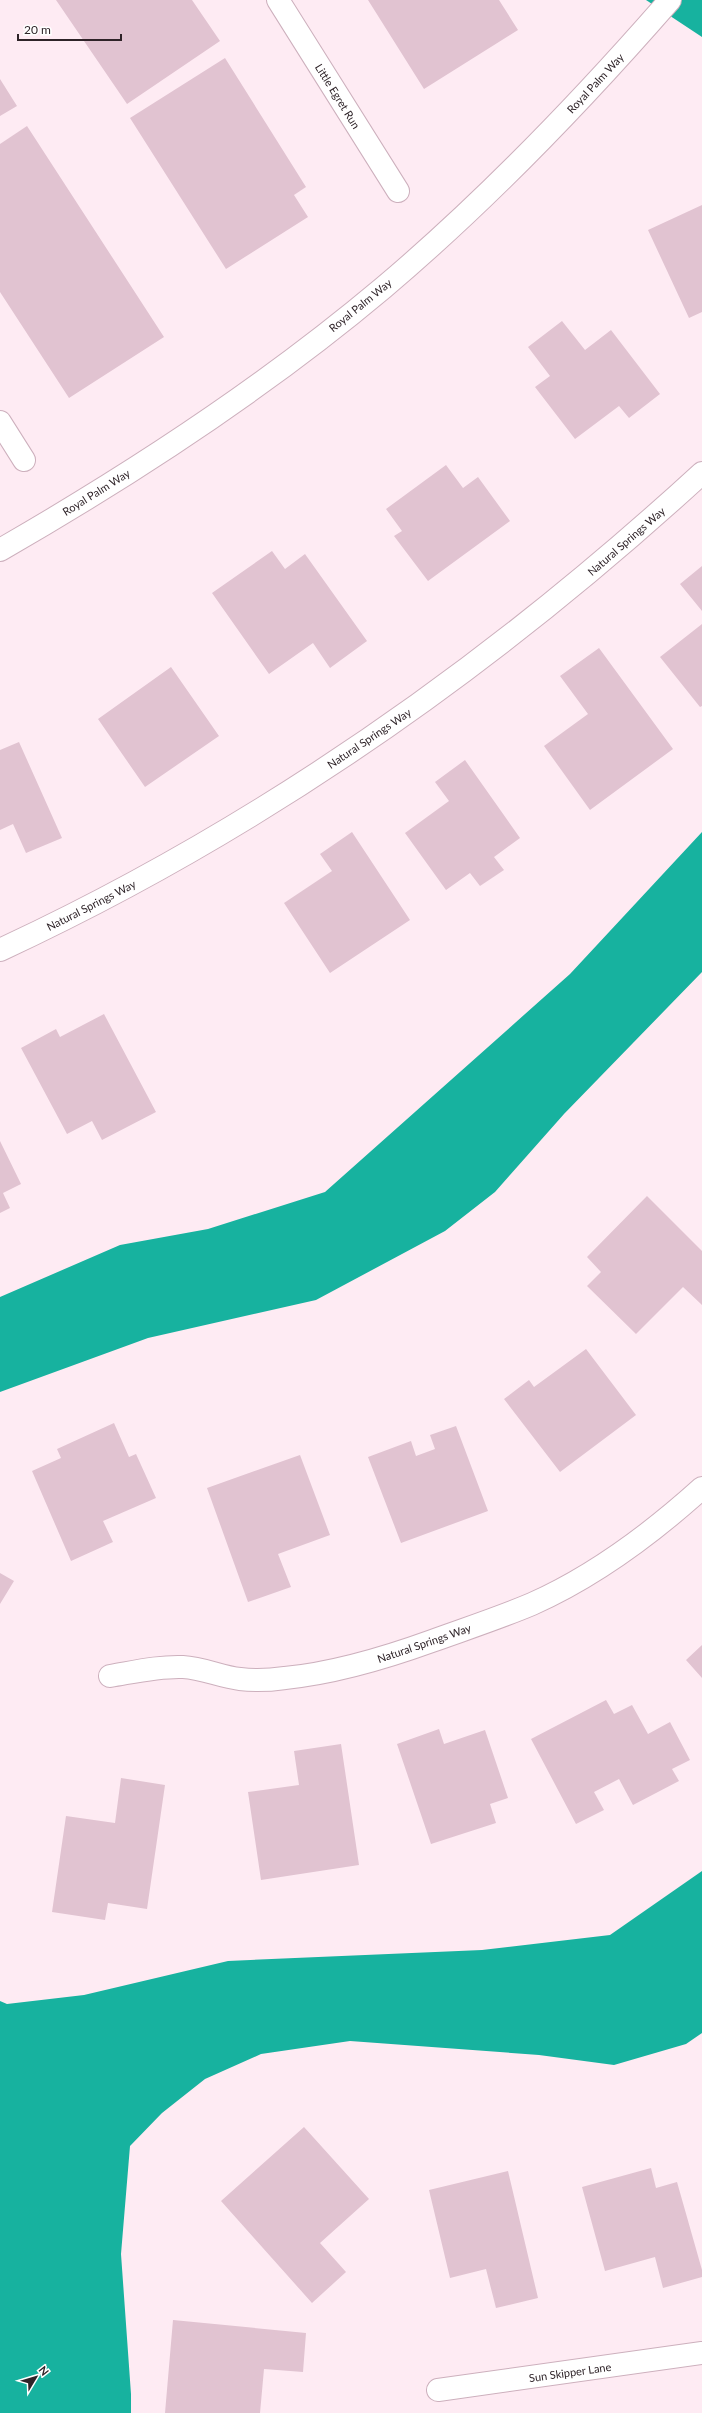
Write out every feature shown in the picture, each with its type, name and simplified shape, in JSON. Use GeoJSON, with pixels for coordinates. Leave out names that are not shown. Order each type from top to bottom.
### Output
{"type":"FeatureCollection","features":[{"type":"Feature","properties":{"kind":"street","name":"Little Egret Run"},"geometry":{"type":"LineString","coordinates":[[278,0],[398,191]]}},
{"type":"Feature","properties":{"kind":"street","name":"Royal Palm Way"},"geometry":{"type":"LineString","coordinates":[[0,550],[103,489],[245,395],[383,288],[490,191],[633,42],[670,0]]}},
{"type":"Feature","properties":{"kind":"street"},"geometry":{"type":"LineString","coordinates":[[0,422],[24,460]]}},
{"type":"Feature","properties":{"kind":"street","name":"Natural Springs Way"},"geometry":{"type":"LineString","coordinates":[[0,950],[108,898],[172,862],[283,795],[364,742],[486,656],[623,544],[702,473]]}},
{"type":"Feature","properties":{"kind":"street","name":"Natural Springs Way"},"geometry":{"type":"LineString","coordinates":[[110,1676],[160,1668],[184,1667],[240,1679],[285,1678],[322,1673],[398,1653],[532,1604],[569,1585],[604,1565],[648,1535],[702,1488]]}},
{"type":"Feature","properties":{"kind":"street","name":"Sun Skipper Lane"},"geometry":{"type":"LineString","coordinates":[[438,2390],[702,2353]]}},
{"type":"Feature","properties":{"kind":"shaded area"},"geometry":{"type":"Polygon","coordinates":[[[646,0],[702,0],[702,37],[646,0]]]}},
{"type":"Feature","properties":{"kind":"shaded area"},"geometry":{"type":"Polygon","coordinates":[[[702,832],[702,972],[564,1114],[495,1192],[445,1231],[316,1300],[148,1338],[0,1392],[0,1297],[120,1245],[208,1229],[325,1192],[570,974],[702,832]]]}},
{"type":"Feature","properties":{"kind":"shaded area"},"geometry":{"type":"Polygon","coordinates":[[[702,1871],[702,2033],[686,2044],[614,2065],[539,2055],[350,2041],[261,2054],[205,2079],[162,2113],[130,2146],[121,2254],[131,2413],[0,2413],[0,2001],[7,2004],[84,1995],[228,1961],[482,1950],[610,1935],[702,1871]]]}},
{"type":"Feature","properties":{"kind":"building"},"geometry":{"type":"Polygon","coordinates":[[[56,0],[192,0],[220,41],[127,104],[56,0]]]}},
{"type":"Feature","properties":{"kind":"building"},"geometry":{"type":"Polygon","coordinates":[[[368,0],[499,0],[518,30],[424,89],[368,0]]]}},
{"type":"Feature","properties":{"kind":"building"},"geometry":{"type":"Polygon","coordinates":[[[225,58],[306,187],[294,195],[308,217],[226,269],[130,118],[225,58]]]}},
{"type":"Feature","properties":{"kind":"building"},"geometry":{"type":"Polygon","coordinates":[[[0,79],[17,106],[0,116],[0,79]]]}},
{"type":"Feature","properties":{"kind":"building"},"geometry":{"type":"Polygon","coordinates":[[[27,126],[164,337],[69,398],[0,292],[0,144],[27,126]]]}},
{"type":"Feature","properties":{"kind":"building"},"geometry":{"type":"Polygon","coordinates":[[[702,205],[702,312],[689,318],[648,230],[702,205]]]}},
{"type":"Feature","properties":{"kind":"building"},"geometry":{"type":"Polygon","coordinates":[[[562,321],[585,350],[611,330],[660,394],[629,418],[619,406],[575,439],[535,387],[550,376],[528,347],[562,321]]]}},
{"type":"Feature","properties":{"kind":"building"},"geometry":{"type":"Polygon","coordinates":[[[446,465],[463,488],[478,477],[510,521],[428,581],[394,536],[402,531],[386,509],[446,465]]]}},
{"type":"Feature","properties":{"kind":"building"},"geometry":{"type":"Polygon","coordinates":[[[272,551],[285,569],[305,554],[367,641],[330,668],[313,643],[269,674],[212,593],[272,551]]]}},
{"type":"Feature","properties":{"kind":"building"},"geometry":{"type":"Polygon","coordinates":[[[702,566],[702,611],[680,584],[702,566]]]}},
{"type":"Feature","properties":{"kind":"building"},"geometry":{"type":"Polygon","coordinates":[[[702,624],[702,706],[700,707],[660,657],[702,624]]]}},
{"type":"Feature","properties":{"kind":"building"},"geometry":{"type":"Polygon","coordinates":[[[599,648],[673,749],[590,810],[544,746],[588,714],[560,676],[599,648]]]}},
{"type":"Feature","properties":{"kind":"building"},"geometry":{"type":"Polygon","coordinates":[[[171,667],[219,736],[145,787],[98,719],[171,667]]]}},
{"type":"Feature","properties":{"kind":"building"},"geometry":{"type":"Polygon","coordinates":[[[19,742],[62,838],[26,853],[13,824],[0,830],[0,750],[19,742]]]}},
{"type":"Feature","properties":{"kind":"building"},"geometry":{"type":"Polygon","coordinates":[[[465,760],[520,838],[494,857],[504,870],[480,886],[470,873],[446,890],[405,833],[449,801],[435,782],[465,760]]]}},
{"type":"Feature","properties":{"kind":"building"},"geometry":{"type":"Polygon","coordinates":[[[352,832],[410,920],[330,973],[284,903],[332,871],[320,854],[352,832]]]}},
{"type":"Feature","properties":{"kind":"building"},"geometry":{"type":"Polygon","coordinates":[[[104,1014],[156,1112],[102,1140],[92,1121],[67,1134],[21,1048],[56,1029],[60,1037],[104,1014]]]}},
{"type":"Feature","properties":{"kind":"building"},"geometry":{"type":"Polygon","coordinates":[[[0,1141],[21,1184],[3,1193],[10,1208],[0,1213],[0,1141]]]}},
{"type":"Feature","properties":{"kind":"building"},"geometry":{"type":"Polygon","coordinates":[[[647,1196],[702,1251],[702,1305],[683,1287],[636,1334],[587,1286],[601,1272],[587,1257],[647,1196]]]}},
{"type":"Feature","properties":{"kind":"building"},"geometry":{"type":"Polygon","coordinates":[[[586,1349],[636,1415],[560,1472],[504,1399],[529,1380],[534,1387],[586,1349]]]}},
{"type":"Feature","properties":{"kind":"building"},"geometry":{"type":"Polygon","coordinates":[[[114,1423],[129,1457],[136,1454],[156,1498],[103,1521],[113,1542],[71,1561],[32,1471],[61,1458],[57,1449],[114,1423]]]}},
{"type":"Feature","properties":{"kind":"building"},"geometry":{"type":"Polygon","coordinates":[[[456,1426],[488,1511],[401,1543],[368,1457],[411,1441],[416,1456],[435,1449],[430,1435],[456,1426]]]}},
{"type":"Feature","properties":{"kind":"building"},"geometry":{"type":"Polygon","coordinates":[[[300,1455],[330,1535],[278,1554],[291,1587],[248,1602],[207,1488],[300,1455]]]}},
{"type":"Feature","properties":{"kind":"building"},"geometry":{"type":"Polygon","coordinates":[[[0,1573],[14,1581],[0,1604],[0,1573]]]}},
{"type":"Feature","properties":{"kind":"building"},"geometry":{"type":"Polygon","coordinates":[[[702,1645],[702,1678],[686,1660],[702,1645]]]}},
{"type":"Feature","properties":{"kind":"building"},"geometry":{"type":"Polygon","coordinates":[[[606,1700],[614,1714],[632,1705],[648,1734],[670,1722],[690,1760],[672,1769],[679,1781],[633,1805],[619,1779],[594,1792],[604,1810],[576,1824],[531,1739],[606,1700]]]}},
{"type":"Feature","properties":{"kind":"building"},"geometry":{"type":"Polygon","coordinates":[[[439,1729],[444,1744],[485,1730],[508,1798],[490,1804],[496,1823],[431,1844],[397,1744],[439,1729]]]}},
{"type":"Feature","properties":{"kind":"building"},"geometry":{"type":"Polygon","coordinates":[[[341,1744],[359,1865],[261,1880],[248,1792],[299,1785],[294,1751],[341,1744]]]}},
{"type":"Feature","properties":{"kind":"building"},"geometry":{"type":"Polygon","coordinates":[[[121,1778],[165,1785],[147,1909],[108,1903],[105,1920],[52,1912],[66,1816],[115,1823],[121,1778]]]}},
{"type":"Feature","properties":{"kind":"building"},"geometry":{"type":"Polygon","coordinates":[[[304,2127],[369,2199],[320,2243],[346,2272],[312,2303],[221,2201],[304,2127]]]}},
{"type":"Feature","properties":{"kind":"building"},"geometry":{"type":"Polygon","coordinates":[[[651,2168],[656,2188],[677,2182],[702,2270],[702,2277],[663,2288],[655,2257],[605,2271],[582,2187],[651,2168]]]}},
{"type":"Feature","properties":{"kind":"building"},"geometry":{"type":"Polygon","coordinates":[[[508,2171],[538,2298],[496,2308],[486,2269],[450,2278],[429,2190],[508,2171]]]}},
{"type":"Feature","properties":{"kind":"building"},"geometry":{"type":"Polygon","coordinates":[[[173,2320],[306,2333],[303,2372],[264,2369],[260,2413],[165,2413],[173,2320]]]}}]}
